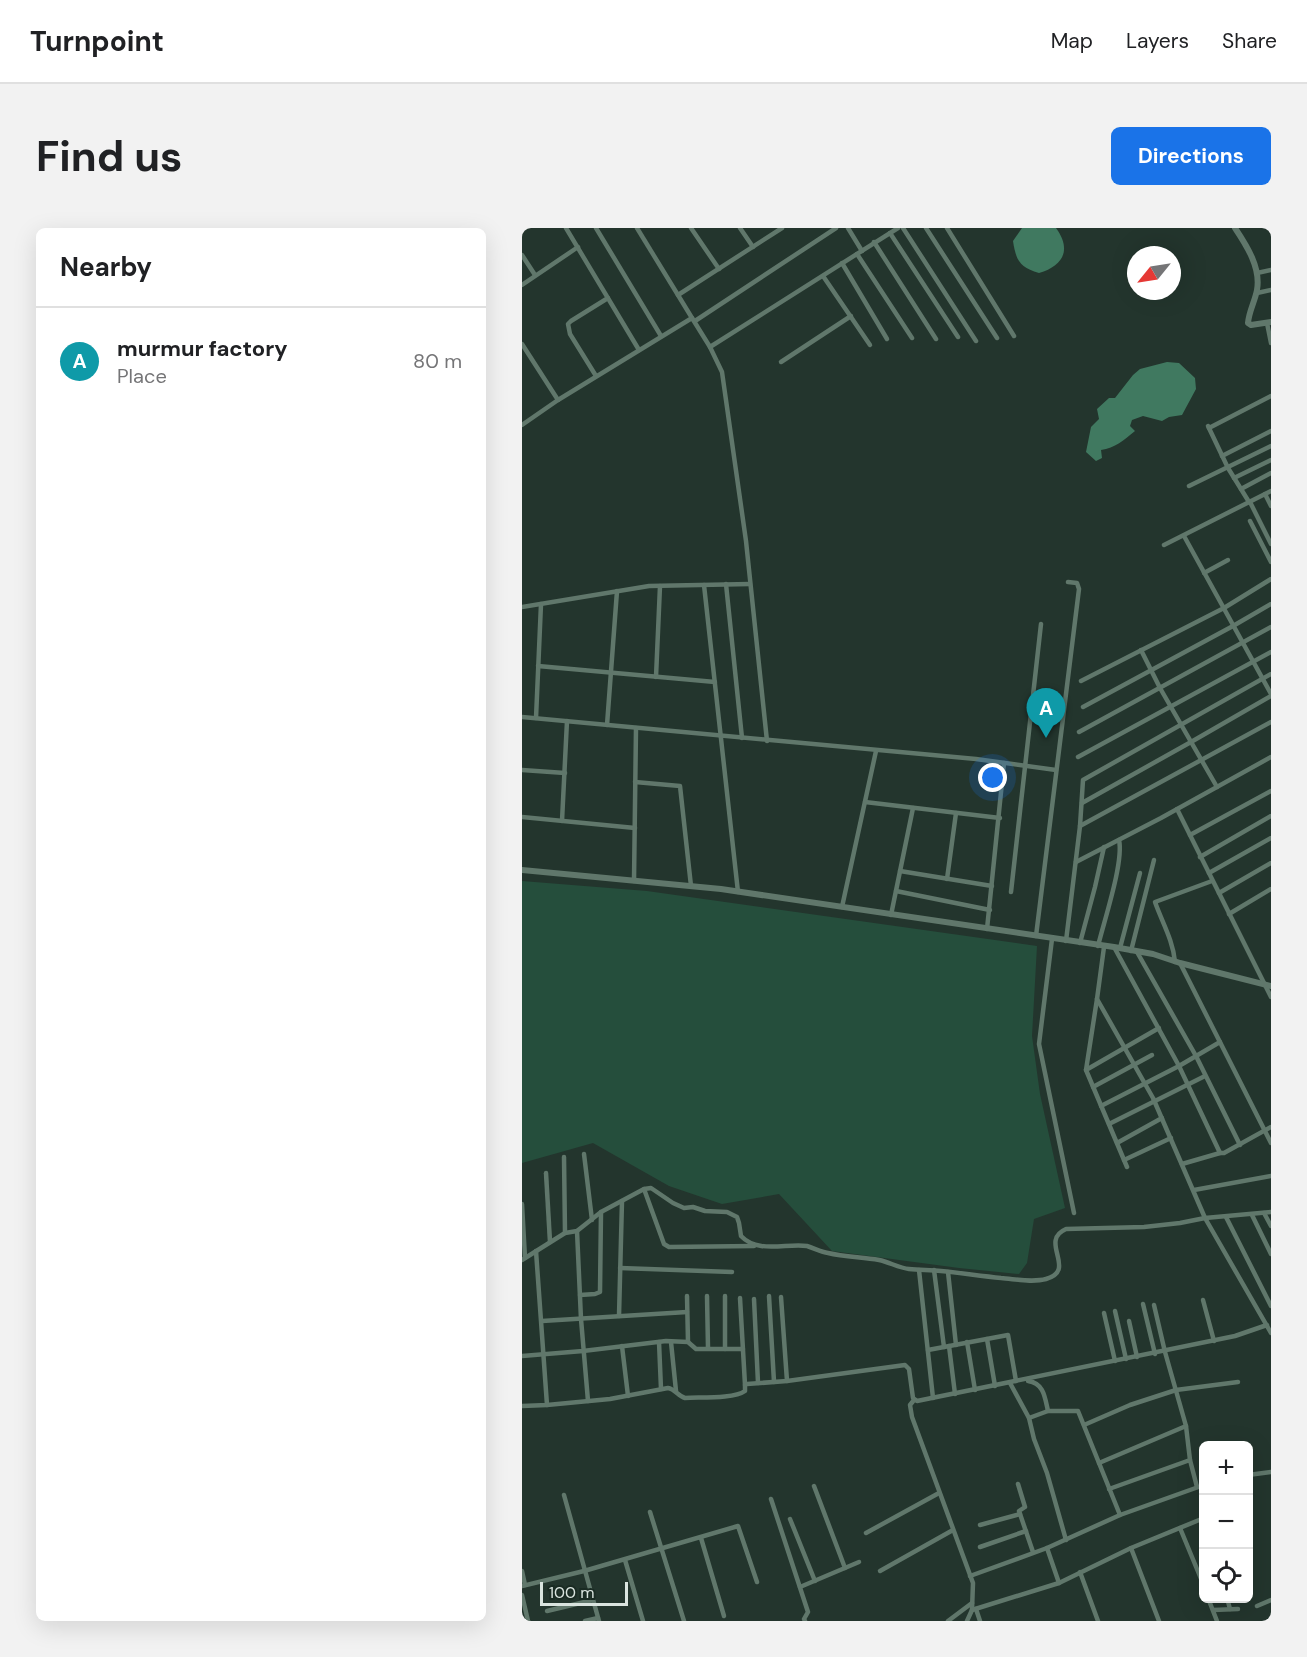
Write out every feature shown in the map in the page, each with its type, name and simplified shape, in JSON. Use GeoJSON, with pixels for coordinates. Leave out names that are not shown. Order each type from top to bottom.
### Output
{"type":"FeatureCollection","features":[{"type":"Feature","properties":{"kind":"street"},"geometry":{"type":"LineString","coordinates":[[566,228],[639,350]]}},
{"type":"Feature","properties":{"kind":"street"},"geometry":{"type":"LineString","coordinates":[[596,228],[661,336]]}},
{"type":"Feature","properties":{"kind":"street"},"geometry":{"type":"LineString","coordinates":[[637,228],[710,347],[722,372],[750,584],[767,741]]}},
{"type":"Feature","properties":{"kind":"street"},"geometry":{"type":"LineString","coordinates":[[692,228],[719,269]]}},
{"type":"Feature","properties":{"kind":"street"},"geometry":{"type":"LineString","coordinates":[[740,228],[753,247]]}},
{"type":"Feature","properties":{"kind":"street"},"geometry":{"type":"LineString","coordinates":[[678,295],[782,228]]}},
{"type":"Feature","properties":{"kind":"street"},"geometry":{"type":"LineString","coordinates":[[523,422],[661,336],[693,319],[836,228]]}},
{"type":"Feature","properties":{"kind":"street"},"geometry":{"type":"LineString","coordinates":[[848,228],[912,338]]}},
{"type":"Feature","properties":{"kind":"street"},"geometry":{"type":"LineString","coordinates":[[710,347],[874,242],[901,228],[976,341]]}},
{"type":"Feature","properties":{"kind":"street"},"geometry":{"type":"LineString","coordinates":[[926,228],[997,338]]}},
{"type":"Feature","properties":{"kind":"street"},"geometry":{"type":"LineString","coordinates":[[947,228],[1014,336]]}},
{"type":"Feature","properties":{"kind":"street"},"geometry":{"type":"LineString","coordinates":[[1235,228],[1251,255],[1257,273],[1257,292],[1248,323],[1251,325],[1269,323],[1271,343]]}},
{"type":"Feature","properties":{"kind":"street"},"geometry":{"type":"LineString","coordinates":[[890,233],[958,337]]}},
{"type":"Feature","properties":{"kind":"street"},"geometry":{"type":"LineString","coordinates":[[874,242],[936,339]]}},
{"type":"Feature","properties":{"kind":"street"},"geometry":{"type":"LineString","coordinates":[[522,285],[578,247]]}},
{"type":"Feature","properties":{"kind":"street"},"geometry":{"type":"LineString","coordinates":[[522,255],[536,275]]}},
{"type":"Feature","properties":{"kind":"street"},"geometry":{"type":"LineString","coordinates":[[842,263],[887,339]]}},
{"type":"Feature","properties":{"kind":"street"},"geometry":{"type":"LineString","coordinates":[[1257,273],[1271,270]]}},
{"type":"Feature","properties":{"kind":"street"},"geometry":{"type":"LineString","coordinates":[[823,276],[870,345]]}},
{"type":"Feature","properties":{"kind":"street"},"geometry":{"type":"LineString","coordinates":[[1257,292],[1271,290]]}},
{"type":"Feature","properties":{"kind":"street"},"geometry":{"type":"LineString","coordinates":[[596,376],[570,334],[568,324],[608,298]]}},
{"type":"Feature","properties":{"kind":"street"},"geometry":{"type":"LineString","coordinates":[[781,362],[851,316]]}},
{"type":"Feature","properties":{"kind":"street"},"geometry":{"type":"LineString","coordinates":[[522,344],[558,400]]}},
{"type":"Feature","properties":{"kind":"street"},"geometry":{"type":"LineString","coordinates":[[1271,396],[1208,427],[1228,468],[1250,502],[1271,544]]}},
{"type":"Feature","properties":{"kind":"street"},"geometry":{"type":"LineString","coordinates":[[1222,456],[1271,431]]}},
{"type":"Feature","properties":{"kind":"street"},"geometry":{"type":"LineString","coordinates":[[1189,486],[1271,446]]}},
{"type":"Feature","properties":{"kind":"street"},"geometry":{"type":"LineString","coordinates":[[1234,478],[1271,460]]}},
{"type":"Feature","properties":{"kind":"street"},"geometry":{"type":"LineString","coordinates":[[1241,489],[1271,473]]}},
{"type":"Feature","properties":{"kind":"street"},"geometry":{"type":"LineString","coordinates":[[1164,545],[1271,491]]}},
{"type":"Feature","properties":{"kind":"street"},"geometry":{"type":"LineString","coordinates":[[1265,494],[1271,506]]}},
{"type":"Feature","properties":{"kind":"street"},"geometry":{"type":"LineString","coordinates":[[1250,521],[1271,562]]}},
{"type":"Feature","properties":{"kind":"street"},"geometry":{"type":"LineString","coordinates":[[1082,803],[1271,695],[1184,536]]}},
{"type":"Feature","properties":{"kind":"street"},"geometry":{"type":"LineString","coordinates":[[1204,573],[1228,560]]}},
{"type":"Feature","properties":{"kind":"street"},"geometry":{"type":"LineString","coordinates":[[1081,681],[1224,608],[1271,579]]}},
{"type":"Feature","properties":{"kind":"street"},"geometry":{"type":"LineString","coordinates":[[1036,936],[1079,588],[1077,583],[1068,582]]}},
{"type":"Feature","properties":{"kind":"street"},"geometry":{"type":"LineString","coordinates":[[726,584],[742,738]]}},
{"type":"Feature","properties":{"kind":"street"},"geometry":{"type":"LineString","coordinates":[[522,608],[617,591],[660,586],[750,584]]}},
{"type":"Feature","properties":{"kind":"street"},"geometry":{"type":"LineString","coordinates":[[704,585],[738,892]]}},
{"type":"Feature","properties":{"kind":"street"},"geometry":{"type":"LineString","coordinates":[[656,677],[660,586]]}},
{"type":"Feature","properties":{"kind":"street"},"geometry":{"type":"LineString","coordinates":[[607,725],[617,591]]}},
{"type":"Feature","properties":{"kind":"street"},"geometry":{"type":"LineString","coordinates":[[536,718],[541,604]]}},
{"type":"Feature","properties":{"kind":"street"},"geometry":{"type":"LineString","coordinates":[[1083,706],[1271,604]]}},
{"type":"Feature","properties":{"kind":"street"},"geometry":{"type":"LineString","coordinates":[[1011,892],[1041,624]]}},
{"type":"Feature","properties":{"kind":"street"},"geometry":{"type":"LineString","coordinates":[[1079,732],[1271,627]]}},
{"type":"Feature","properties":{"kind":"street"},"geometry":{"type":"LineString","coordinates":[[1141,650],[1170,707],[1216,787]]}},
{"type":"Feature","properties":{"kind":"street"},"geometry":{"type":"LineString","coordinates":[[1078,757],[1271,652]]}},
{"type":"Feature","properties":{"kind":"street"},"geometry":{"type":"LineString","coordinates":[[538,666],[715,682]]}},
{"type":"Feature","properties":{"kind":"street"},"geometry":{"type":"LineString","coordinates":[[1066,941],[1080,826],[1083,780],[1271,674]]}},
{"type":"Feature","properties":{"kind":"street"},"geometry":{"type":"LineString","coordinates":[[522,717],[1004,763],[1056,770]]}},
{"type":"Feature","properties":{"kind":"street"},"geometry":{"type":"LineString","coordinates":[[562,821],[567,721]]}},
{"type":"Feature","properties":{"kind":"street"},"geometry":{"type":"LineString","coordinates":[[1080,826],[1271,722]]}},
{"type":"Feature","properties":{"kind":"street"},"geometry":{"type":"LineString","coordinates":[[634,881],[636,728]]}},
{"type":"Feature","properties":{"kind":"street"},"geometry":{"type":"LineString","coordinates":[[842,907],[876,751]]}},
{"type":"Feature","properties":{"kind":"street"},"geometry":{"type":"LineString","coordinates":[[1076,862],[1271,757]]}},
{"type":"Feature","properties":{"kind":"street"},"geometry":{"type":"LineString","coordinates":[[987,929],[1004,763]]}},
{"type":"Feature","properties":{"kind":"street"},"geometry":{"type":"LineString","coordinates":[[522,770],[565,773]]}},
{"type":"Feature","properties":{"kind":"street"},"geometry":{"type":"LineString","coordinates":[[635,782],[680,786],[691,886]]}},
{"type":"Feature","properties":{"kind":"street"},"geometry":{"type":"LineString","coordinates":[[1190,835],[1271,791]]}},
{"type":"Feature","properties":{"kind":"street"},"geometry":{"type":"LineString","coordinates":[[865,802],[1000,818]]}},
{"type":"Feature","properties":{"kind":"street"},"geometry":{"type":"LineString","coordinates":[[891,915],[913,808]]}},
{"type":"Feature","properties":{"kind":"street"},"geometry":{"type":"LineString","coordinates":[[1177,809],[1229,914],[1268,985],[1271,997]]}},
{"type":"Feature","properties":{"kind":"street"},"geometry":{"type":"LineString","coordinates":[[947,879],[956,813]]}},
{"type":"Feature","properties":{"kind":"street"},"geometry":{"type":"LineString","coordinates":[[1200,857],[1271,816]]}},
{"type":"Feature","properties":{"kind":"street"},"geometry":{"type":"LineString","coordinates":[[522,817],[635,828]]}},
{"type":"Feature","properties":{"kind":"street"},"geometry":{"type":"LineString","coordinates":[[1209,873],[1271,838]]}},
{"type":"Feature","properties":{"kind":"street"},"geometry":{"type":"LineString","coordinates":[[1119,840],[1121,848],[1119,862],[1101,946],[1097,999],[1086,1070],[1127,1167]]}},
{"type":"Feature","properties":{"kind":"street"},"geometry":{"type":"LineString","coordinates":[[1080,943],[1104,848]]}},
{"type":"Feature","properties":{"kind":"street"},"geometry":{"type":"LineString","coordinates":[[1154,860],[1134,951],[1196,1056],[1240,1145]]}},
{"type":"Feature","properties":{"kind":"street"},"geometry":{"type":"LineString","coordinates":[[1219,893],[1271,863]]}},
{"type":"Feature","properties":{"kind":"street"},"geometry":{"type":"LineString","coordinates":[[522,870],[738,892],[1117,948],[1153,954],[1268,985]]}},
{"type":"Feature","properties":{"kind":"street"},"geometry":{"type":"LineString","coordinates":[[900,871],[992,886]]}},
{"type":"Feature","properties":{"kind":"street"},"geometry":{"type":"LineString","coordinates":[[1140,873],[1117,948],[1179,1065],[1220,1153]]}},
{"type":"Feature","properties":{"kind":"street"},"geometry":{"type":"LineString","coordinates":[[1212,881],[1155,902],[1178,962],[1271,1143]]}},
{"type":"Feature","properties":{"kind":"street"},"geometry":{"type":"LineString","coordinates":[[1229,914],[1271,889]]}},
{"type":"Feature","properties":{"kind":"street"},"geometry":{"type":"LineString","coordinates":[[896,891],[990,909]]}},
{"type":"Feature","properties":{"kind":"street"},"geometry":{"type":"LineString","coordinates":[[1052,939],[1039,1044],[1074,1213]]}},
{"type":"Feature","properties":{"kind":"street"},"geometry":{"type":"LineString","coordinates":[[914,1400],[955,1394],[1165,1352],[1269,1329],[1205,1218],[1155,1102],[1097,999]]}},
{"type":"Feature","properties":{"kind":"street"},"geometry":{"type":"LineString","coordinates":[[1086,1070],[1159,1028]]}},
{"type":"Feature","properties":{"kind":"street"},"geometry":{"type":"LineString","coordinates":[[1101,1106],[1220,1042]]}},
{"type":"Feature","properties":{"kind":"street"},"geometry":{"type":"LineString","coordinates":[[1093,1087],[1152,1055]]}},
{"type":"Feature","properties":{"kind":"street"},"geometry":{"type":"LineString","coordinates":[[1109,1124],[1205,1076]]}},
{"type":"Feature","properties":{"kind":"street"},"geometry":{"type":"LineString","coordinates":[[1117,1143],[1162,1118]]}},
{"type":"Feature","properties":{"kind":"street"},"geometry":{"type":"LineString","coordinates":[[1182,1164],[1224,1153],[1271,1127]]}},
{"type":"Feature","properties":{"kind":"street"},"geometry":{"type":"LineString","coordinates":[[1124,1160],[1171,1138]]}},
{"type":"Feature","properties":{"kind":"street"},"geometry":{"type":"LineString","coordinates":[[584,1154],[592,1220]]}},
{"type":"Feature","properties":{"kind":"street"},"geometry":{"type":"LineString","coordinates":[[564,1157],[565,1233]]}},
{"type":"Feature","properties":{"kind":"street"},"geometry":{"type":"LineString","coordinates":[[546,1173],[550,1242]]}},
{"type":"Feature","properties":{"kind":"street"},"geometry":{"type":"LineString","coordinates":[[1194,1190],[1271,1176]]}},
{"type":"Feature","properties":{"kind":"street"},"geometry":{"type":"LineString","coordinates":[[524,1259],[565,1233],[577,1231],[601,1212],[644,1189],[651,1188],[684,1208],[693,1207],[734,1215],[737,1217],[739,1231],[744,1239],[763,1246]]}},
{"type":"Feature","properties":{"kind":"street"},"geometry":{"type":"LineString","coordinates":[[644,1189],[663,1244],[669,1247],[802,1245],[831,1254],[879,1260],[906,1269],[1044,1280],[1053,1277],[1059,1270],[1060,1264],[1054,1243],[1059,1232],[1066,1229],[1143,1227],[1271,1212]]}},
{"type":"Feature","properties":{"kind":"street"},"geometry":{"type":"LineString","coordinates":[[619,1316],[622,1201]]}},
{"type":"Feature","properties":{"kind":"street"},"geometry":{"type":"LineString","coordinates":[[522,1204],[524,1259]]}},
{"type":"Feature","properties":{"kind":"street"},"geometry":{"type":"LineString","coordinates":[[580,1295],[600,1292],[601,1212]]}},
{"type":"Feature","properties":{"kind":"street"},"geometry":{"type":"LineString","coordinates":[[1264,1213],[1271,1226]]}},
{"type":"Feature","properties":{"kind":"street"},"geometry":{"type":"LineString","coordinates":[[1252,1215],[1271,1254]]}},
{"type":"Feature","properties":{"kind":"street"},"geometry":{"type":"LineString","coordinates":[[1226,1217],[1271,1306]]}},
{"type":"Feature","properties":{"kind":"street"},"geometry":{"type":"LineString","coordinates":[[577,1231],[588,1401]]}},
{"type":"Feature","properties":{"kind":"street"},"geometry":{"type":"LineString","coordinates":[[536,1251],[547,1405]]}},
{"type":"Feature","properties":{"kind":"street"},"geometry":{"type":"LineString","coordinates":[[620,1268],[732,1272]]}},
{"type":"Feature","properties":{"kind":"street"},"geometry":{"type":"LineString","coordinates":[[919,1270],[933,1398]]}},
{"type":"Feature","properties":{"kind":"street"},"geometry":{"type":"LineString","coordinates":[[934,1270],[955,1394]]}},
{"type":"Feature","properties":{"kind":"street"},"geometry":{"type":"LineString","coordinates":[[948,1272],[956,1345]]}},
{"type":"Feature","properties":{"kind":"street"},"geometry":{"type":"LineString","coordinates":[[687,1296],[688,1342]]}},
{"type":"Feature","properties":{"kind":"street"},"geometry":{"type":"LineString","coordinates":[[706,1296],[708,1348]]}},
{"type":"Feature","properties":{"kind":"street"},"geometry":{"type":"LineString","coordinates":[[725,1296],[725,1349]]}},
{"type":"Feature","properties":{"kind":"street"},"geometry":{"type":"LineString","coordinates":[[769,1296],[774,1382]]}},
{"type":"Feature","properties":{"kind":"street"},"geometry":{"type":"LineString","coordinates":[[781,1297],[787,1381]]}},
{"type":"Feature","properties":{"kind":"street"},"geometry":{"type":"LineString","coordinates":[[671,1342],[676,1390],[681,1397],[719,1396],[740,1394],[745,1391],[740,1298]]}},
{"type":"Feature","properties":{"kind":"street"},"geometry":{"type":"LineString","coordinates":[[754,1299],[758,1383]]}},
{"type":"Feature","properties":{"kind":"street"},"geometry":{"type":"LineString","coordinates":[[1203,1300],[1214,1341]]}},
{"type":"Feature","properties":{"kind":"street"},"geometry":{"type":"LineString","coordinates":[[1143,1304],[1155,1354]]}},
{"type":"Feature","properties":{"kind":"street"},"geometry":{"type":"LineString","coordinates":[[970,1576],[1047,1548],[1120,1515],[1197,1487],[1190,1460],[1186,1426],[1154,1305]]}},
{"type":"Feature","properties":{"kind":"street"},"geometry":{"type":"LineString","coordinates":[[1114,1311],[1126,1359]]}},
{"type":"Feature","properties":{"kind":"street"},"geometry":{"type":"LineString","coordinates":[[542,1321],[687,1312]]}},
{"type":"Feature","properties":{"kind":"street"},"geometry":{"type":"LineString","coordinates":[[1104,1313],[1115,1361]]}},
{"type":"Feature","properties":{"kind":"street"},"geometry":{"type":"LineString","coordinates":[[1129,1321],[1137,1357]]}},
{"type":"Feature","properties":{"kind":"street"},"geometry":{"type":"LineString","coordinates":[[928,1350],[1008,1335],[1013,1382],[1029,1418],[1066,1540]]}},
{"type":"Feature","properties":{"kind":"street"},"geometry":{"type":"LineString","coordinates":[[987,1339],[995,1386]]}},
{"type":"Feature","properties":{"kind":"street"},"geometry":{"type":"LineString","coordinates":[[522,1356],[659,1342],[688,1342],[696,1349],[743,1349]]}},
{"type":"Feature","properties":{"kind":"street"},"geometry":{"type":"LineString","coordinates":[[659,1342],[661,1389]]}},
{"type":"Feature","properties":{"kind":"street"},"geometry":{"type":"LineString","coordinates":[[967,1342],[975,1390]]}},
{"type":"Feature","properties":{"kind":"street"},"geometry":{"type":"LineString","coordinates":[[622,1346],[628,1396]]}},
{"type":"Feature","properties":{"kind":"street"},"geometry":{"type":"LineString","coordinates":[[745,1385],[908,1366],[914,1400],[910,1405],[912,1417],[973,1583],[974,1610],[980,1621]]}},
{"type":"Feature","properties":{"kind":"street"},"geometry":{"type":"LineString","coordinates":[[1013,1382],[1034,1382],[1040,1385],[1048,1411]]}},
{"type":"Feature","properties":{"kind":"street"},"geometry":{"type":"LineString","coordinates":[[1083,1425],[1130,1405],[1176,1390],[1238,1382]]}},
{"type":"Feature","properties":{"kind":"street"},"geometry":{"type":"LineString","coordinates":[[522,1406],[588,1401],[668,1388],[676,1390]]}},
{"type":"Feature","properties":{"kind":"street"},"geometry":{"type":"LineString","coordinates":[[1029,1418],[1048,1411],[1078,1411],[1120,1515]]}},
{"type":"Feature","properties":{"kind":"street"},"geometry":{"type":"LineString","coordinates":[[1099,1462],[1186,1426]]}},
{"type":"Feature","properties":{"kind":"street"},"geometry":{"type":"LineString","coordinates":[[1109,1489],[1190,1460]]}},
{"type":"Feature","properties":{"kind":"street"},"geometry":{"type":"LineString","coordinates":[[1253,1474],[1271,1472]]}},
{"type":"Feature","properties":{"kind":"street"},"geometry":{"type":"LineString","coordinates":[[1018,1484],[1025,1507],[1019,1511],[1033,1552]]}},
{"type":"Feature","properties":{"kind":"street"},"geometry":{"type":"LineString","coordinates":[[814,1486],[845,1568]]}},
{"type":"Feature","properties":{"kind":"street"},"geometry":{"type":"LineString","coordinates":[[866,1533],[939,1493]]}},
{"type":"Feature","properties":{"kind":"street"},"geometry":{"type":"LineString","coordinates":[[564,1495],[598,1619],[585,1621]]}},
{"type":"Feature","properties":{"kind":"street"},"geometry":{"type":"LineString","coordinates":[[771,1499],[808,1612],[805,1621]]}},
{"type":"Feature","properties":{"kind":"street"},"geometry":{"type":"LineString","coordinates":[[650,1512],[684,1621]]}},
{"type":"Feature","properties":{"kind":"street"},"geometry":{"type":"LineString","coordinates":[[980,1525],[1020,1514]]}},
{"type":"Feature","properties":{"kind":"street"},"geometry":{"type":"LineString","coordinates":[[790,1519],[815,1581]]}},
{"type":"Feature","properties":{"kind":"street"},"geometry":{"type":"LineString","coordinates":[[967,1621],[974,1610],[1059,1584],[1131,1548],[1199,1520]]}},
{"type":"Feature","properties":{"kind":"street"},"geometry":{"type":"LineString","coordinates":[[522,1571],[524,1585],[662,1550],[738,1526],[757,1582]]}},
{"type":"Feature","properties":{"kind":"street"},"geometry":{"type":"LineString","coordinates":[[1180,1528],[1199,1576]]}},
{"type":"Feature","properties":{"kind":"street"},"geometry":{"type":"LineString","coordinates":[[880,1571],[953,1530]]}},
{"type":"Feature","properties":{"kind":"street"},"geometry":{"type":"LineString","coordinates":[[980,1547],[1026,1531]]}},
{"type":"Feature","properties":{"kind":"street"},"geometry":{"type":"LineString","coordinates":[[701,1538],[724,1616]]}},
{"type":"Feature","properties":{"kind":"street"},"geometry":{"type":"LineString","coordinates":[[1047,1548],[1059,1584]]}},
{"type":"Feature","properties":{"kind":"street"},"geometry":{"type":"LineString","coordinates":[[1131,1548],[1159,1621]]}},
{"type":"Feature","properties":{"kind":"street"},"geometry":{"type":"LineString","coordinates":[[625,1560],[643,1621]]}},
{"type":"Feature","properties":{"kind":"street"},"geometry":{"type":"LineString","coordinates":[[800,1587],[859,1562]]}},
{"type":"Feature","properties":{"kind":"street"},"geometry":{"type":"LineString","coordinates":[[1080,1572],[1096,1621]]}},
{"type":"Feature","properties":{"kind":"street"},"geometry":{"type":"LineString","coordinates":[[522,1595],[528,1621]]}},
{"type":"Feature","properties":{"kind":"street"},"geometry":{"type":"LineString","coordinates":[[547,1611],[593,1600]]}},
{"type":"Feature","properties":{"kind":"street"},"geometry":{"type":"LineString","coordinates":[[1257,1606],[1271,1600]]}},
{"type":"Feature","properties":{"kind":"street"},"geometry":{"type":"LineString","coordinates":[[948,1621],[973,1602]]}},
{"type":"Feature","properties":{"kind":"street"},"geometry":{"type":"LineString","coordinates":[[1210,1603],[1217,1621]]}},
{"type":"Feature","properties":{"kind":"street"},"geometry":{"type":"LineString","coordinates":[[1228,1603],[1230,1610]]}},
{"type":"Feature","properties":{"kind":"street"},"geometry":{"type":"LineString","coordinates":[[1213,1610],[1238,1609]]}},
{"type":"Feature","properties":{"kind":"shaded area"},"geometry":{"type":"Polygon","coordinates":[[[1022,228],[1056,228],[1061,236],[1064,250],[1054,266],[1039,273],[1023,266],[1016,254],[1013,241],[1022,228]]]}},
{"type":"Feature","properties":{"kind":"shaded area"},"geometry":{"type":"Polygon","coordinates":[[[1167,362],[1179,363],[1195,378],[1196,389],[1182,415],[1169,417],[1162,421],[1143,416],[1132,420],[1130,426],[1135,431],[1115,445],[1101,450],[1102,458],[1096,461],[1086,452],[1091,427],[1099,419],[1097,409],[1109,398],[1115,398],[1140,369],[1167,362]]]}},
{"type":"Feature","properties":{"kind":"shaded area"},"geometry":{"type":"Polygon","coordinates":[[[522,881],[647,891],[1037,946],[1032,1036],[1040,1094],[1065,1208],[1034,1219],[1027,1263],[1019,1274],[832,1251],[779,1194],[722,1204],[669,1186],[593,1143],[522,1163],[522,881]]]}},
{"type":"Feature","properties":{"kind":"place","name":"murmur factory"},"geometry":{"type":"Point","coordinates":[1046,738]}}]}
